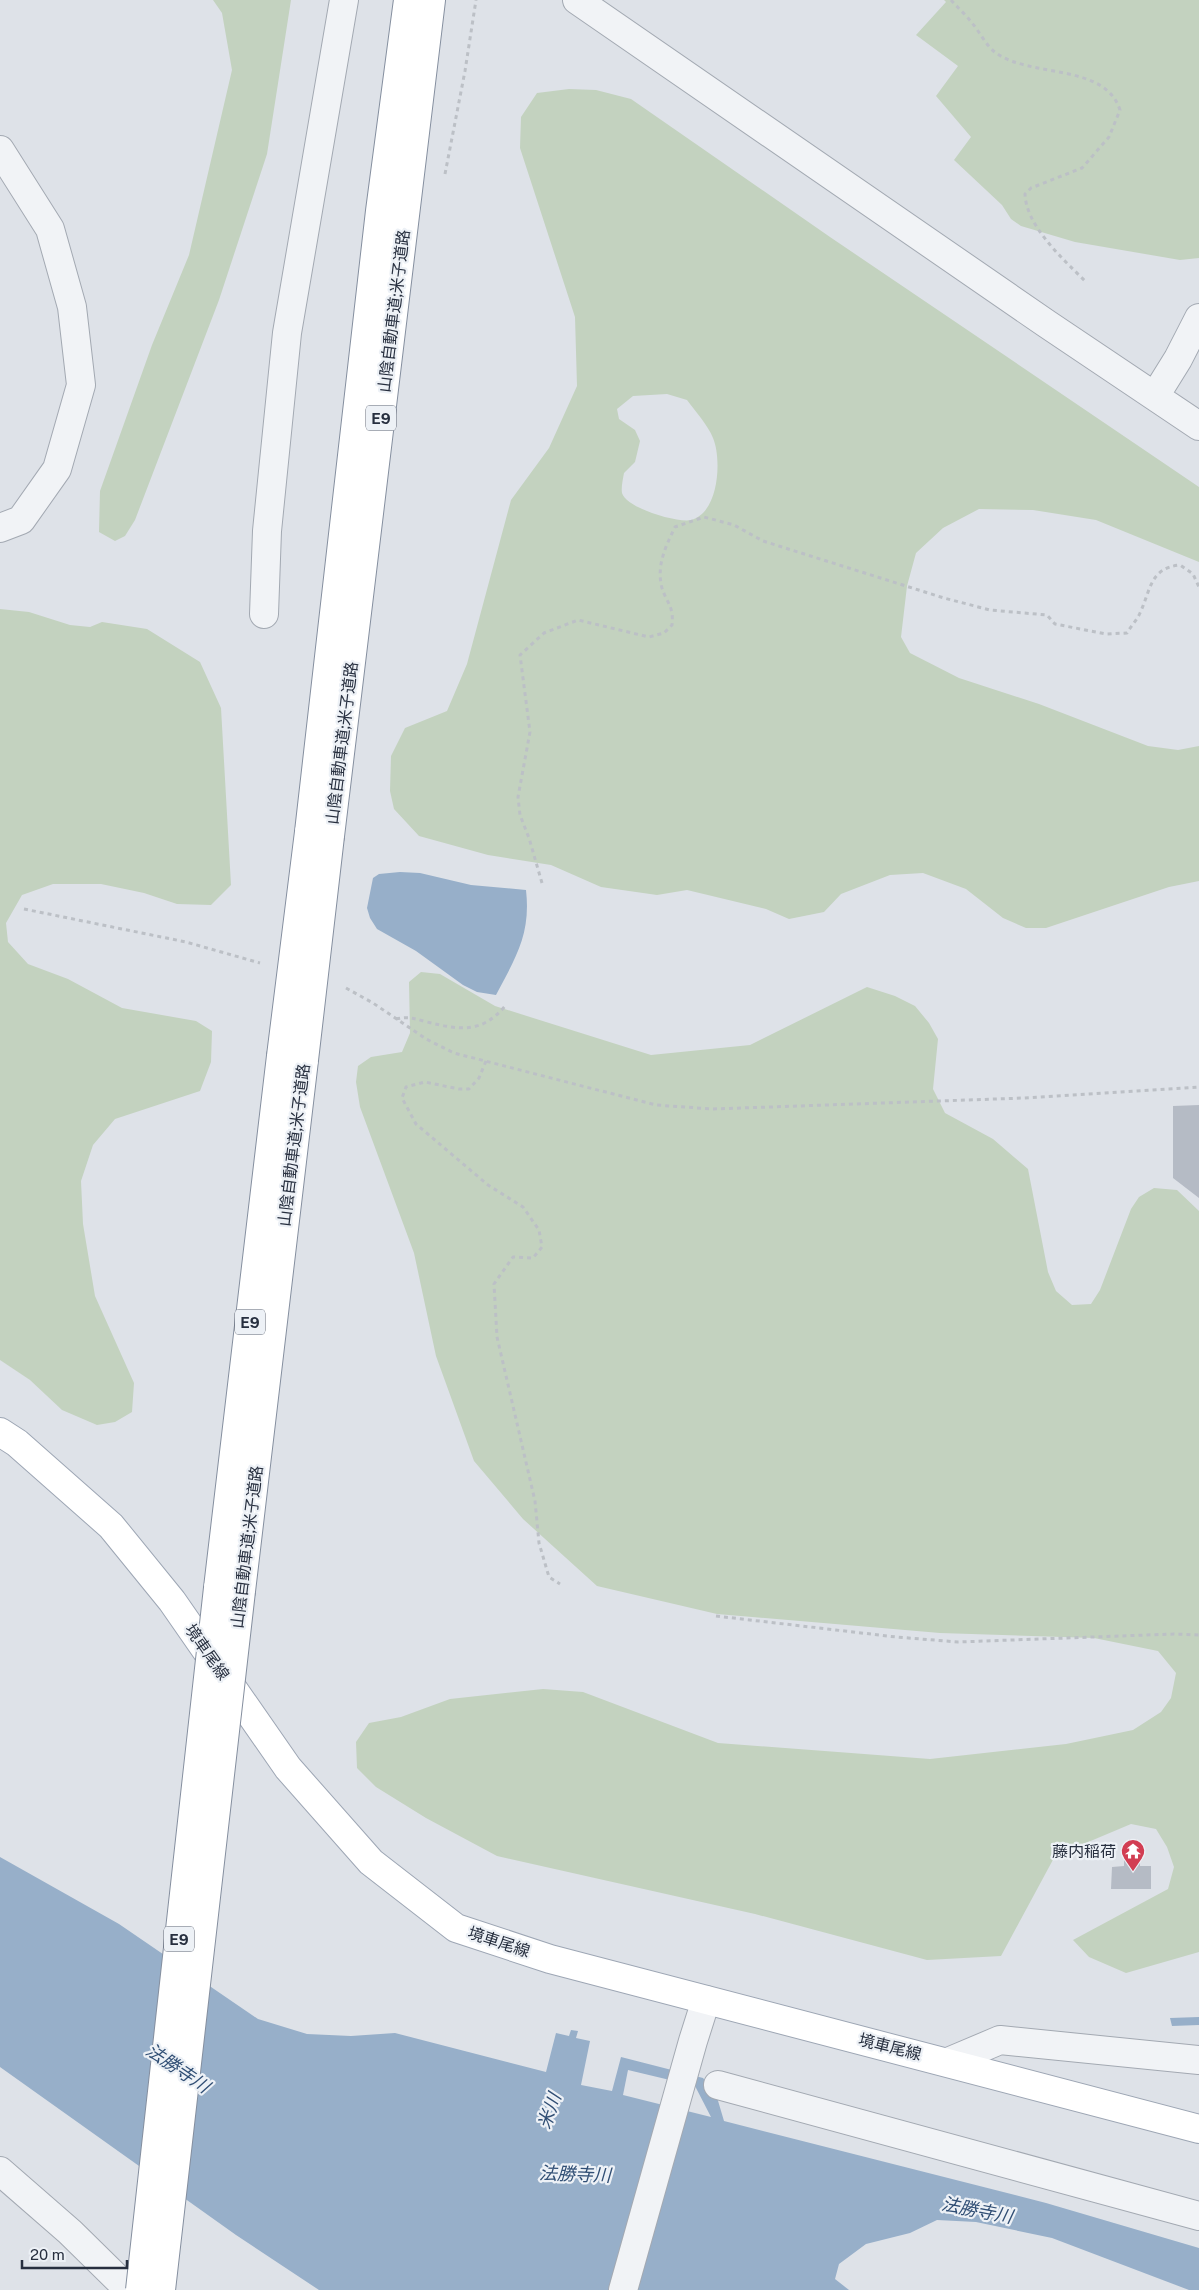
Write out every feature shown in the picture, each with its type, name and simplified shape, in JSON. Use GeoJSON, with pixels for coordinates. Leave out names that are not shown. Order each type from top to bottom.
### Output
{"type":"FeatureCollection","features":[{"type":"Feature","properties":{"kind":"main road"},"geometry":{"type":"LineString","coordinates":[[380,211],[396,0]]}},
{"type":"Feature","properties":{"kind":"main road","name":"山陰自動車道;米子道路"},"geometry":{"type":"LineString","coordinates":[[320,834],[380,211],[408,0]]}},
{"type":"Feature","properties":{"kind":"main road","name":"山陰自動車道;米子道路"},"geometry":{"type":"LineString","coordinates":[[140,2290],[230,1590],[320,834],[431,0]]}},
{"type":"Feature","properties":{"kind":"main road","name":"境車尾線"},"geometry":{"type":"LineString","coordinates":[[0,1432],[17,1443],[111,1526],[172,1601],[288,1768],[371,1862],[456,1928],[550,1959],[1199,2128]]}},
{"type":"Feature","properties":{"kind":"main road","name":"山陰自動車道;米子道路"},"geometry":{"type":"LineString","coordinates":[[161,2290],[230,1590]]}},
{"type":"Feature","properties":{"kind":"street"},"geometry":{"type":"LineString","coordinates":[[264,614],[268,531],[287,333],[344,0]]}},
{"type":"Feature","properties":{"kind":"street"},"geometry":{"type":"LineString","coordinates":[[577,0],[1199,426]]}},
{"type":"Feature","properties":{"kind":"street"},"geometry":{"type":"LineString","coordinates":[[0,150],[50,229],[72,307],[81,385],[56,469],[21,520],[0,528]]}},
{"type":"Feature","properties":{"kind":"street"},"geometry":{"type":"LineString","coordinates":[[1155,396],[1199,318]]}},
{"type":"Feature","properties":{"kind":"street"},"geometry":{"type":"LineString","coordinates":[[624,2290],[692,2041],[706,2000]]}},
{"type":"Feature","properties":{"kind":"street"},"geometry":{"type":"LineString","coordinates":[[948,2062],[1000,2040],[1199,2060]]}},
{"type":"Feature","properties":{"kind":"street"},"geometry":{"type":"LineString","coordinates":[[718,2085],[1199,2216]]}},
{"type":"Feature","properties":{"kind":"street"},"geometry":{"type":"LineString","coordinates":[[0,2172],[70,2232],[129,2290]]}},
{"type":"Feature","properties":{"kind":"path"},"geometry":{"type":"LineString","coordinates":[[951,0],[972,22],[995,53],[1018,64],[1077,76],[1104,87],[1117,99],[1120,110],[1109,137],[1082,168],[1031,188],[1025,194],[1030,218],[1064,260],[1085,281]]}},
{"type":"Feature","properties":{"kind":"path"},"geometry":{"type":"LineString","coordinates":[[542,883],[520,815],[518,797],[530,732],[520,654],[544,633],[578,620],[649,637],[664,633],[672,625],[674,611],[662,587],[661,558],[675,527],[704,517],[734,525],[763,540],[944,598],[990,610],[1047,616],[1055,624],[1106,634],[1127,633],[1140,614],[1151,582],[1167,566],[1180,565],[1193,574],[1199,587]]}},
{"type":"Feature","properties":{"kind":"path"},"geometry":{"type":"LineString","coordinates":[[24,909],[186,942],[268,966]]}},
{"type":"Feature","properties":{"kind":"path"},"geometry":{"type":"LineString","coordinates":[[341,986],[350,989],[426,1039],[454,1053],[656,1105],[713,1109],[860,1102],[1024,1098],[1199,1087]]}},
{"type":"Feature","properties":{"kind":"path"},"geometry":{"type":"LineString","coordinates":[[396,1019],[406,1016],[448,1027],[469,1028],[495,1019],[506,1005]]}},
{"type":"Feature","properties":{"kind":"path"},"geometry":{"type":"LineString","coordinates":[[486,1061],[479,1078],[469,1089],[459,1089],[426,1082],[406,1087],[402,1098],[416,1124],[488,1185],[523,1208],[539,1230],[542,1247],[533,1258],[513,1257],[494,1284],[497,1337],[535,1501],[539,1544],[549,1577],[560,1584]]}},
{"type":"Feature","properties":{"kind":"path"},"geometry":{"type":"LineString","coordinates":[[716,1616],[958,1642],[1174,1634],[1199,1635]]}},
{"type":"Feature","properties":{"kind":"green space"},"geometry":{"type":"Polygon","coordinates":[[[213,0],[291,0],[267,154],[219,300],[135,520],[125,536],[115,541],[99,532],[100,491],[152,345],[189,255],[232,70],[222,13],[213,0]]]}},
{"type":"Feature","properties":{"kind":"green space"},"geometry":{"type":"Polygon","coordinates":[[[944,0],[1199,0],[1199,258],[1180,260],[1075,242],[1021,226],[1011,219],[1002,205],[954,160],[971,137],[936,96],[958,66],[916,35],[946,2],[944,0]]]}},
{"type":"Feature","properties":{"kind":"green space"},"geometry":{"type":"Polygon","coordinates":[[[569,89],[596,90],[631,99],[830,237],[1199,487],[1199,562],[1096,520],[1033,510],[979,509],[943,528],[916,553],[907,586],[901,637],[910,653],[959,678],[1039,704],[1148,746],[1178,750],[1199,746],[1199,881],[1169,887],[1046,928],[1026,928],[1003,918],[966,889],[923,873],[890,875],[841,894],[824,912],[789,919],[766,909],[687,890],[657,895],[601,887],[551,865],[488,855],[419,836],[394,809],[390,791],[391,756],[405,728],[447,711],[467,664],[511,500],[549,448],[577,386],[575,317],[520,148],[521,117],[537,93],[569,89]],[[667,394],[633,396],[617,409],[619,419],[635,430],[640,441],[635,462],[624,473],[622,493],[626,499],[642,509],[664,517],[691,520],[708,507],[713,497],[716,484],[717,459],[716,447],[711,433],[687,400],[667,394]]]}},
{"type":"Feature","properties":{"kind":"green space"},"geometry":{"type":"Polygon","coordinates":[[[0,609],[29,612],[70,625],[90,627],[102,622],[147,629],[200,662],[221,708],[231,885],[211,905],[177,904],[144,893],[101,884],[53,884],[22,895],[6,923],[8,942],[28,964],[68,979],[122,1008],[196,1021],[212,1031],[211,1062],[200,1091],[115,1119],[93,1145],[81,1181],[83,1224],[95,1296],[134,1383],[132,1412],[115,1422],[97,1425],[62,1410],[30,1380],[0,1360],[0,609]]]}},
{"type":"Feature","properties":{"kind":"green space"},"geometry":{"type":"Polygon","coordinates":[[[421,972],[440,974],[495,1006],[651,1055],[750,1045],[867,987],[895,996],[915,1006],[929,1023],[938,1039],[933,1089],[945,1113],[993,1139],[1028,1169],[1048,1272],[1056,1291],[1072,1305],[1091,1304],[1100,1290],[1131,1209],[1139,1197],[1154,1188],[1177,1190],[1199,1211],[1199,1952],[1126,1973],[1089,1957],[1073,1940],[1168,1889],[1174,1867],[1167,1847],[1156,1829],[1131,1824],[1055,1856],[1001,1956],[927,1960],[755,1914],[497,1856],[426,1818],[376,1787],[357,1768],[356,1742],[369,1723],[401,1717],[450,1699],[543,1689],[583,1692],[718,1743],[930,1759],[1066,1744],[1133,1730],[1161,1712],[1171,1698],[1176,1673],[1158,1651],[1094,1638],[940,1633],[717,1614],[597,1586],[523,1519],[474,1461],[436,1356],[414,1253],[360,1107],[356,1082],[358,1066],[371,1057],[402,1052],[410,1033],[409,982],[421,972]]]}},
{"type":"Feature","properties":{"kind":"water"},"geometry":{"type":"Polygon","coordinates":[[[420,873],[471,885],[526,890],[527,906],[524,933],[516,957],[496,995],[477,992],[463,985],[416,951],[377,929],[370,918],[367,908],[373,878],[379,874],[420,873]]]}},
{"type":"Feature","properties":{"kind":"water"},"geometry":{"type":"Polygon","coordinates":[[[0,1857],[119,1924],[258,2019],[307,2034],[351,2036],[395,2033],[546,2072],[556,2033],[569,2036],[571,2030],[578,2031],[576,2038],[590,2041],[581,2085],[612,2091],[621,2057],[703,2078],[716,2094],[724,2121],[1046,2203],[1199,2248],[1199,2290],[1189,2290],[1052,2238],[976,2222],[937,2220],[910,2233],[866,2244],[839,2264],[835,2279],[849,2290],[319,2290],[236,2235],[0,2067],[0,1857]],[[628,2070],[623,2095],[711,2117],[695,2086],[628,2070]]]}},
{"type":"Feature","properties":{"kind":"water"},"geometry":{"type":"Polygon","coordinates":[[[1199,2017],[1199,2025],[1172,2026],[1170,2018],[1199,2017]]]}},
{"type":"Feature","properties":{"kind":"building"},"geometry":{"type":"Polygon","coordinates":[[[1199,1105],[1199,1198],[1173,1178],[1173,1106],[1199,1105]]]}},
{"type":"Feature","properties":{"kind":"building"},"geometry":{"type":"Polygon","coordinates":[[[1124,1843],[1140,1844],[1140,1866],[1151,1866],[1151,1889],[1111,1889],[1112,1867],[1124,1866],[1124,1843]]]}},
{"type":"Feature","properties":{"kind":"place","name":"藤内稲荷"},"geometry":{"type":"Point","coordinates":[1133,1872]}},
{"type":"Feature","properties":{"kind":"water label","name":"法勝寺川"},"geometry":{"type":"Point","coordinates":[178,2068]}},
{"type":"Feature","properties":{"kind":"water label","name":"米川"},"geometry":{"type":"Point","coordinates":[549,2111]}},
{"type":"Feature","properties":{"kind":"water label","name":"法勝寺川"},"geometry":{"type":"Point","coordinates":[575,2174]}},
{"type":"Feature","properties":{"kind":"water label","name":"法勝寺川"},"geometry":{"type":"Point","coordinates":[977,2210]}}]}
